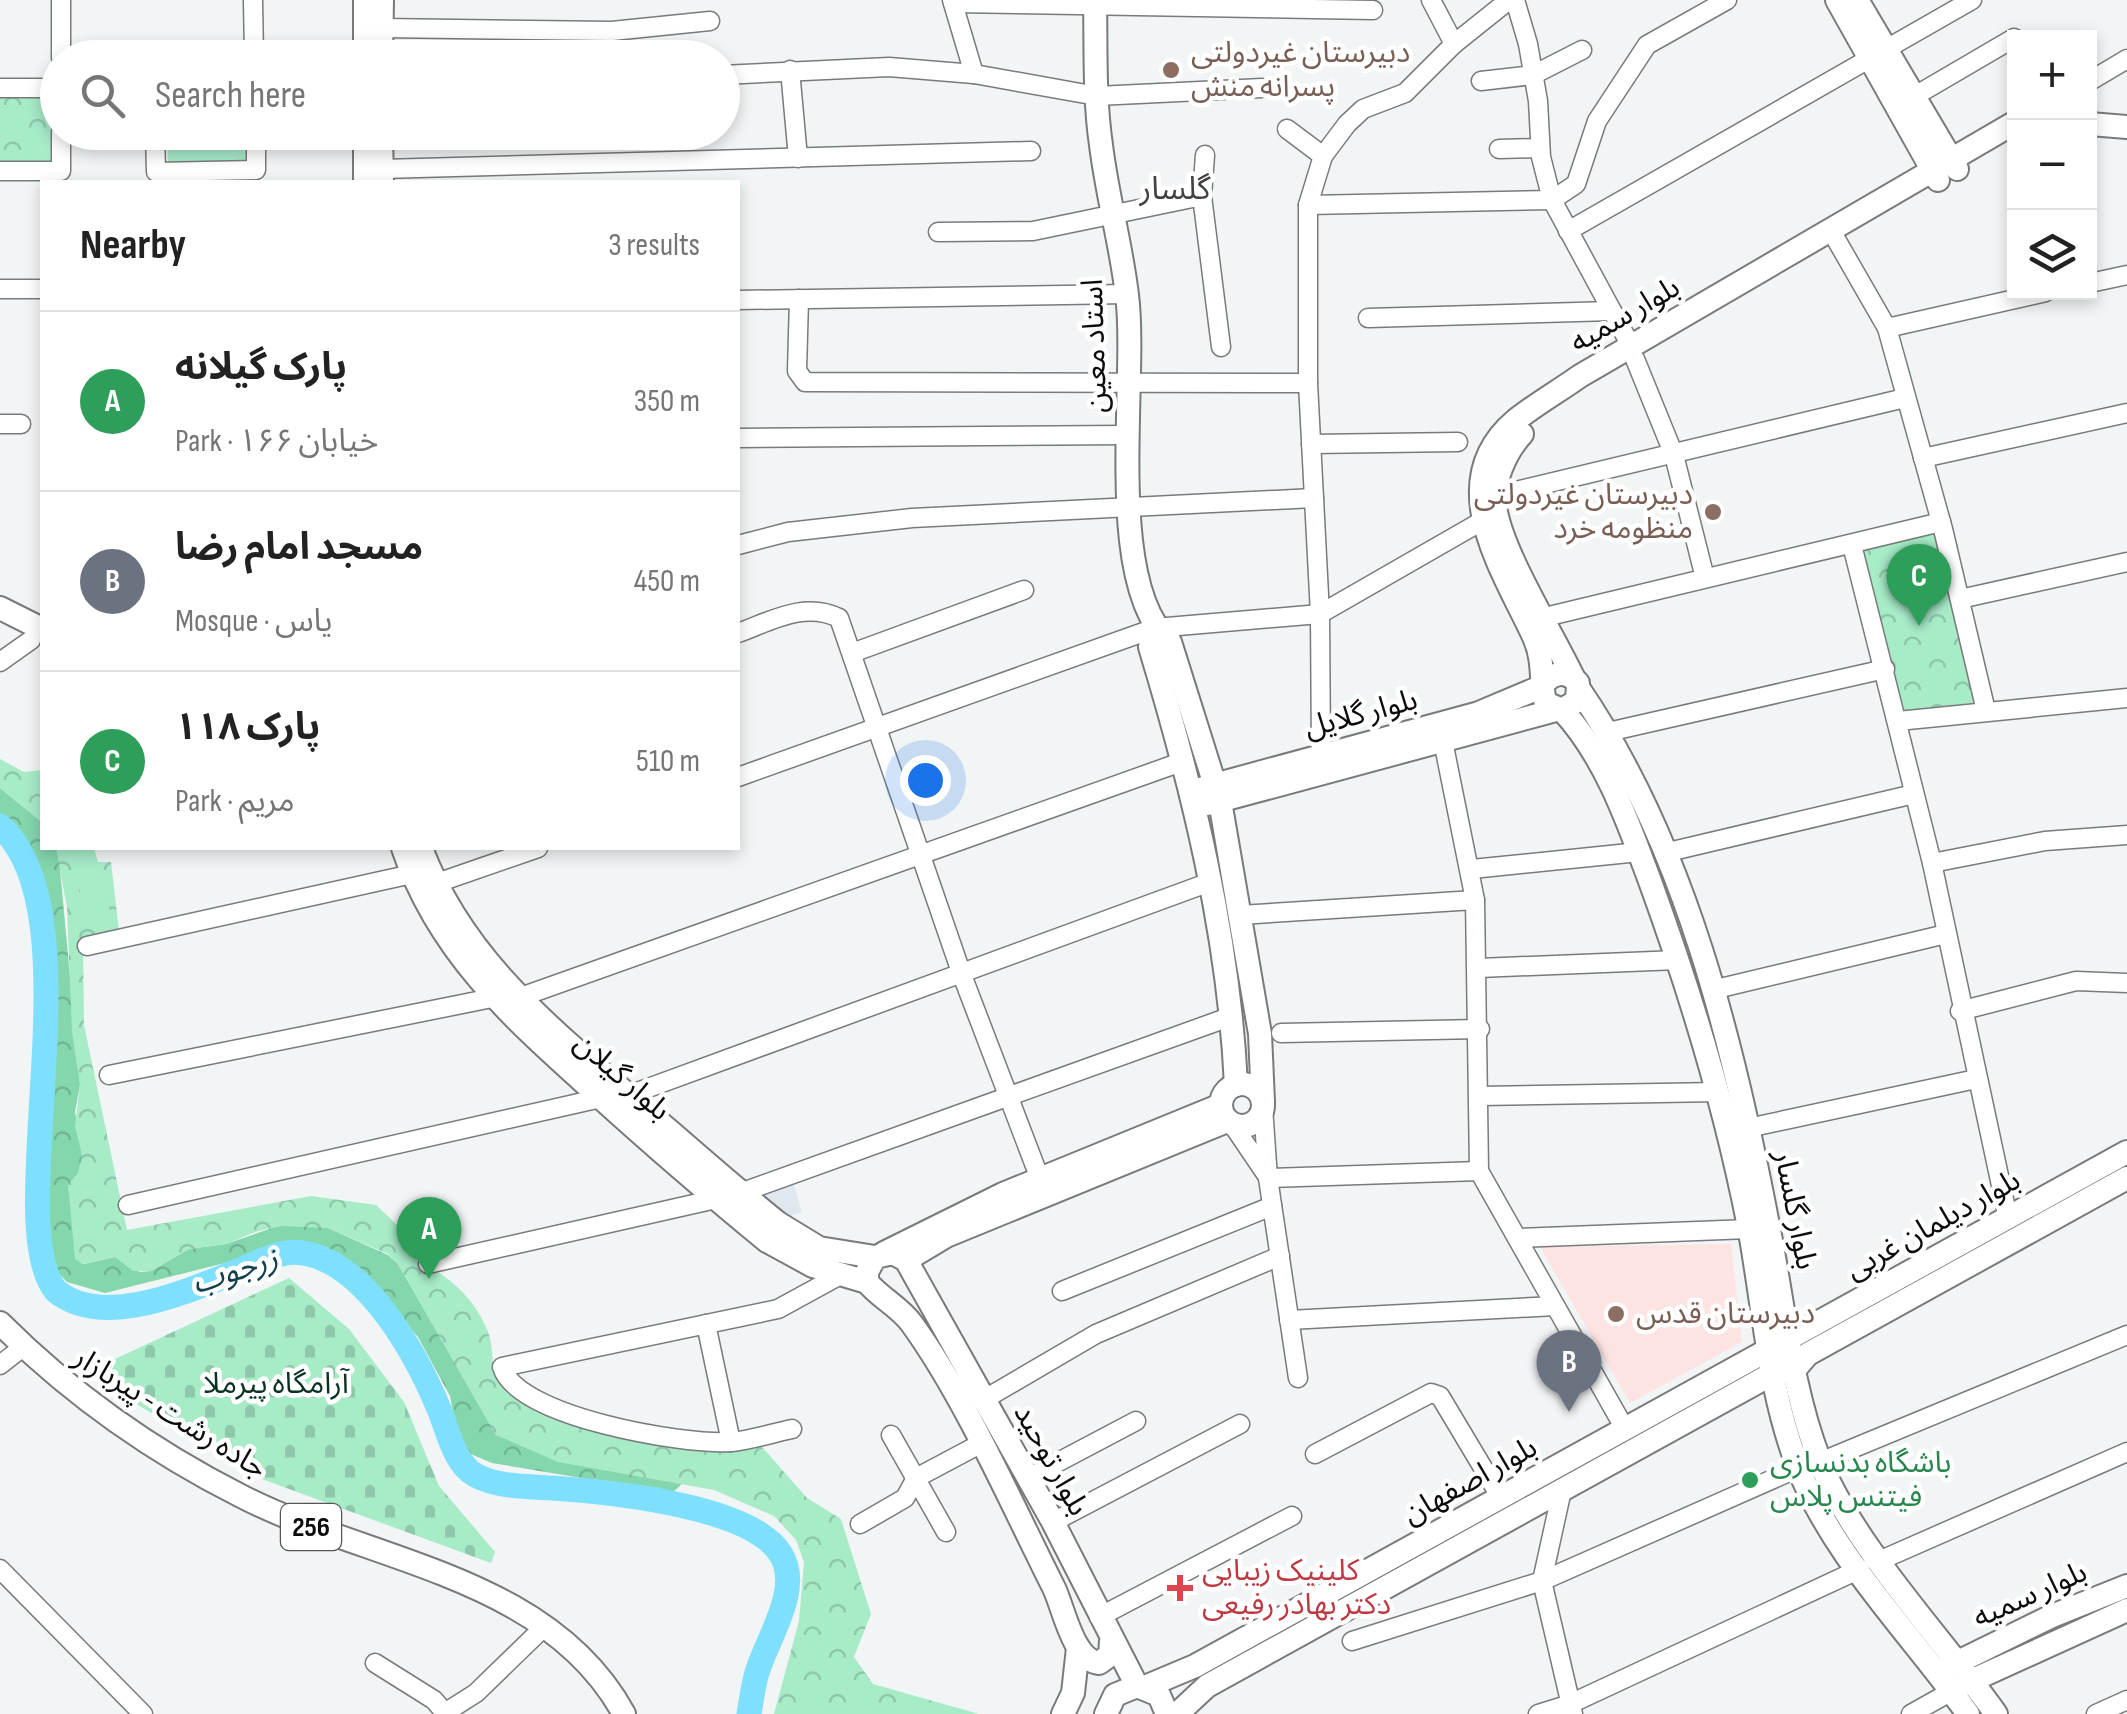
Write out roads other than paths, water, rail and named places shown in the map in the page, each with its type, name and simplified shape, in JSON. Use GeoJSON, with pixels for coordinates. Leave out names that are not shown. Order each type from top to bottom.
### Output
{"type":"FeatureCollection","features":[{"type":"Feature","properties":{"kind":"main road"},"geometry":{"type":"LineString","coordinates":[[365,0],[365,40]]}},
{"type":"Feature","properties":{"kind":"main road"},"geometry":{"type":"LineString","coordinates":[[382,0],[382,40]]}},
{"type":"Feature","properties":{"kind":"main road"},"geometry":{"type":"LineString","coordinates":[[1838,0],[1876,54],[1945,171]]}},
{"type":"Feature","properties":{"kind":"main road"},"geometry":{"type":"LineString","coordinates":[[1857,0],[1876,54],[1913,97],[1945,171]]}},
{"type":"Feature","properties":{"kind":"main road","name":"استاد معین"},"geometry":{"type":"LineString","coordinates":[[1095,4],[1096,96],[1111,216],[1127,294],[1130,506],[1135,571],[1155,628],[1170,642],[1218,792]]}},
{"type":"Feature","properties":{"kind":"main road"},"geometry":{"type":"LineString","coordinates":[[2097,110],[2127,113]]}},
{"type":"Feature","properties":{"kind":"main road"},"geometry":{"type":"LineString","coordinates":[[2097,125],[2127,127]]}},
{"type":"Feature","properties":{"kind":"main road","name":"بلوار سمیه"},"geometry":{"type":"LineString","coordinates":[[1768,274],[1837,241],[2007,128]]}},
{"type":"Feature","properties":{"kind":"main road","name":"بلوار سمیه"},"geometry":{"type":"LineString","coordinates":[[1545,684],[1536,642],[1482,521],[1481,483],[1498,439],[1547,398],[1945,171],[2007,143]]}},
{"type":"Feature","properties":{"kind":"main road"},"geometry":{"type":"LineString","coordinates":[[369,150],[376,178]]}},
{"type":"Feature","properties":{"kind":"main road"},"geometry":{"type":"LineString","coordinates":[[376,178],[379,150]]}},
{"type":"Feature","properties":{"kind":"main road","name":"بلوار سمیه"},"geometry":{"type":"LineString","coordinates":[[1495,496],[1503,463],[1520,436],[1633,352]]}},
{"type":"Feature","properties":{"kind":"main road"},"geometry":{"type":"LineString","coordinates":[[1495,496],[1500,526],[1577,684],[1574,706],[1559,710],[1544,698],[1545,684],[1556,674],[1577,684]]}},
{"type":"Feature","properties":{"kind":"main road"},"geometry":{"type":"LineString","coordinates":[[0,608],[39,638]]}},
{"type":"Feature","properties":{"kind":"main road"},"geometry":{"type":"LineString","coordinates":[[0,624],[39,638]]}},
{"type":"Feature","properties":{"kind":"main road","name":"استاد معین"},"geometry":{"type":"LineString","coordinates":[[1155,628],[1150,648],[1193,799]]}},
{"type":"Feature","properties":{"kind":"main road","name":"بلوار گلایل"},"geometry":{"type":"LineString","coordinates":[[1218,792],[1321,755],[1494,708],[1545,684]]}},
{"type":"Feature","properties":{"kind":"main road","name":"بلوار گلسار"},"geometry":{"type":"LineString","coordinates":[[1577,684],[1608,732],[1664,853],[1712,990],[1748,1128],[1778,1345]]}},
{"type":"Feature","properties":{"kind":"main road","name":"بلوار گلایل"},"geometry":{"type":"LineString","coordinates":[[1193,799],[1559,710]]}},
{"type":"Feature","properties":{"kind":"main road","name":"بلوار گلسار"},"geometry":{"type":"LineString","coordinates":[[1559,710],[1592,744],[1640,852],[1678,960],[1719,1092],[1809,1465],[1844,1511],[1870,1564],[1955,1676],[1996,1714]]}},
{"type":"Feature","properties":{"kind":"main road"},"geometry":{"type":"LineString","coordinates":[[893,1259],[922,1230],[1040,1179],[1226,1117],[1252,1124],[1263,1105],[1260,1034],[1218,792]]}},
{"type":"Feature","properties":{"kind":"main road"},"geometry":{"type":"LineString","coordinates":[[1193,799],[1232,1016],[1236,1085]]}},
{"type":"Feature","properties":{"kind":"main road","name":"بلوار گیلان"},"geometry":{"type":"LineString","coordinates":[[404,850],[432,917],[492,998],[600,1098],[767,1241],[814,1266],[867,1282]]}},
{"type":"Feature","properties":{"kind":"main road","name":"بلوار گیلان"},"geometry":{"type":"LineString","coordinates":[[421,850],[434,884],[468,941],[518,998],[740,1193],[819,1248],[893,1259]]}},
{"type":"Feature","properties":{"kind":"main road"},"geometry":{"type":"LineString","coordinates":[[1236,1085],[1256,1090],[1263,1105]]}},
{"type":"Feature","properties":{"kind":"main road"},"geometry":{"type":"LineString","coordinates":[[1226,1117],[1222,1096],[1236,1085]]}},
{"type":"Feature","properties":{"kind":"main road"},"geometry":{"type":"LineString","coordinates":[[867,1282],[866,1272],[893,1259],[1226,1117]]}},
{"type":"Feature","properties":{"kind":"main road","name":"بلوار دیلمان غربی"},"geometry":{"type":"LineString","coordinates":[[1778,1345],[2127,1152]]}},
{"type":"Feature","properties":{"kind":"main road","name":"بلوار دیلمان غربی"},"geometry":{"type":"LineString","coordinates":[[1784,1371],[1808,1354],[2127,1178]]}},
{"type":"Feature","properties":{"kind":"main road","name":"بلوار توحید"},"geometry":{"type":"LineString","coordinates":[[893,1259],[1028,1478],[1111,1641],[1141,1686],[1159,1695],[1167,1714]]}},
{"type":"Feature","properties":{"kind":"main road","name":"بلوار توحید"},"geometry":{"type":"LineString","coordinates":[[867,1282],[911,1321],[980,1444],[1065,1610],[1081,1652]]}},
{"type":"Feature","properties":{"kind":"main road","name":"جاده رشت - پیربازار"},"geometry":{"type":"LineString","coordinates":[[0,1323],[53,1376],[132,1432],[239,1496],[519,1608],[574,1649],[624,1714]]}},
{"type":"Feature","properties":{"kind":"main road","name":"بلوار اصفهان"},"geometry":{"type":"LineString","coordinates":[[1178,1714],[1206,1686],[1452,1538],[1501,1498],[1778,1345]]}},
{"type":"Feature","properties":{"kind":"main road","name":"بلوار اصفهان"},"geometry":{"type":"LineString","coordinates":[[1104,1712],[1122,1690],[1195,1666],[1452,1538],[1562,1490],[1784,1371]]}},
{"type":"Feature","properties":{"kind":"main road","name":"بلوار سمیه"},"geometry":{"type":"LineString","coordinates":[[1955,1676],[2127,1586]]}},
{"type":"Feature","properties":{"kind":"main road","name":"بلوار سمیه"},"geometry":{"type":"LineString","coordinates":[[1955,1676],[2127,1610]]}},
{"type":"Feature","properties":{"kind":"main road"},"geometry":{"type":"LineString","coordinates":[[1081,1652],[1094,1663],[1104,1662],[1112,1650],[1111,1641]]}},
{"type":"Feature","properties":{"kind":"main road"},"geometry":{"type":"LineString","coordinates":[[1063,1714],[1074,1693],[1081,1652]]}},
{"type":"Feature","properties":{"kind":"main road","name":"بلوار گلسار"},"geometry":{"type":"LineString","coordinates":[[1955,1676],[1968,1714]]}},
{"type":"Feature","properties":{"kind":"street"},"geometry":{"type":"LineString","coordinates":[[61,0],[61,40]]}},
{"type":"Feature","properties":{"kind":"street"},"geometry":{"type":"LineString","coordinates":[[253,0],[254,40]]}},
{"type":"Feature","properties":{"kind":"street"},"geometry":{"type":"LineString","coordinates":[[1430,0],[1454,44]]}},
{"type":"Feature","properties":{"kind":"street"},"geometry":{"type":"LineString","coordinates":[[1321,755],[1320,614],[1308,383],[1308,205],[1323,156],[1363,109],[1405,93],[1454,44],[1512,0],[1533,75],[1540,148],[1552,200],[1633,352],[1674,455],[1705,578]]}},
{"type":"Feature","properties":{"kind":"street"},"geometry":{"type":"LineString","coordinates":[[1308,205],[1552,200],[1576,184],[1597,121],[1647,46],[1727,0]]}},
{"type":"Feature","properties":{"kind":"street"},"geometry":{"type":"LineString","coordinates":[[1568,231],[1972,0]]}},
{"type":"Feature","properties":{"kind":"street"},"geometry":{"type":"LineString","coordinates":[[974,74],[953,2],[1263,3],[1372,10]]}},
{"type":"Feature","properties":{"kind":"street"},"geometry":{"type":"LineString","coordinates":[[382,28],[612,31],[710,21]]}},
{"type":"Feature","properties":{"kind":"street"},"geometry":{"type":"LineString","coordinates":[[1913,97],[2007,42]]}},
{"type":"Feature","properties":{"kind":"street"},"geometry":{"type":"LineString","coordinates":[[1482,81],[1533,75],[1582,50]]}},
{"type":"Feature","properties":{"kind":"street"},"geometry":{"type":"LineString","coordinates":[[2097,77],[2127,59]]}},
{"type":"Feature","properties":{"kind":"street"},"geometry":{"type":"LineString","coordinates":[[740,74],[889,67],[974,74],[1096,96],[1262,88]]}},
{"type":"Feature","properties":{"kind":"street"},"geometry":{"type":"LineString","coordinates":[[790,70],[798,158]]}},
{"type":"Feature","properties":{"kind":"street"},"geometry":{"type":"LineString","coordinates":[[0,88],[40,88]]}},
{"type":"Feature","properties":{"kind":"street"},"geometry":{"type":"LineString","coordinates":[[1288,129],[1323,156]]}},
{"type":"Feature","properties":{"kind":"street"},"geometry":{"type":"LineString","coordinates":[[1499,148],[1540,148]]}},
{"type":"Feature","properties":{"kind":"street"},"geometry":{"type":"LineString","coordinates":[[0,171],[61,171],[61,150]]}},
{"type":"Feature","properties":{"kind":"street"},"geometry":{"type":"LineString","coordinates":[[155,150],[156,177],[256,170],[256,150]]}},
{"type":"Feature","properties":{"kind":"street"},"geometry":{"type":"LineString","coordinates":[[376,178],[798,158],[1031,152]]}},
{"type":"Feature","properties":{"kind":"street"},"geometry":{"type":"LineString","coordinates":[[1205,154],[1202,196],[1221,347]]}},
{"type":"Feature","properties":{"kind":"street"},"geometry":{"type":"LineString","coordinates":[[938,232],[1033,231],[1202,196]]}},
{"type":"Feature","properties":{"kind":"street"},"geometry":{"type":"LineString","coordinates":[[1837,241],[1887,328],[1941,522],[1986,711]]}},
{"type":"Feature","properties":{"kind":"street"},"geometry":{"type":"LineString","coordinates":[[2097,281],[2127,274]]}},
{"type":"Feature","properties":{"kind":"street"},"geometry":{"type":"LineString","coordinates":[[0,289],[40,289]]}},
{"type":"Feature","properties":{"kind":"street"},"geometry":{"type":"LineString","coordinates":[[740,300],[1127,294]]}},
{"type":"Feature","properties":{"kind":"street"},"geometry":{"type":"LineString","coordinates":[[800,299],[800,379],[1308,383]]}},
{"type":"Feature","properties":{"kind":"street"},"geometry":{"type":"LineString","coordinates":[[1887,328],[2011,300]]}},
{"type":"Feature","properties":{"kind":"street"},"geometry":{"type":"LineString","coordinates":[[1368,318],[1612,310]]}},
{"type":"Feature","properties":{"kind":"street"},"geometry":{"type":"LineString","coordinates":[[1495,496],[1905,398]]}},
{"type":"Feature","properties":{"kind":"street"},"geometry":{"type":"LineString","coordinates":[[1922,458],[2127,414]]}},
{"type":"Feature","properties":{"kind":"street"},"geometry":{"type":"LineString","coordinates":[[0,424],[21,424]]}},
{"type":"Feature","properties":{"kind":"street"},"geometry":{"type":"LineString","coordinates":[[740,438],[1128,435]]}},
{"type":"Feature","properties":{"kind":"street"},"geometry":{"type":"LineString","coordinates":[[1312,444],[1458,442]]}},
{"type":"Feature","properties":{"kind":"street"},"geometry":{"type":"LineString","coordinates":[[740,544],[788,532],[912,518],[1314,498]]}},
{"type":"Feature","properties":{"kind":"street"},"geometry":{"type":"LineString","coordinates":[[740,777],[1155,628],[1320,614],[1482,521]]}},
{"type":"Feature","properties":{"kind":"street"},"geometry":{"type":"LineString","coordinates":[[1544,616],[1941,522]]}},
{"type":"Feature","properties":{"kind":"street"},"geometry":{"type":"LineString","coordinates":[[1852,545],[1932,863],[1960,1011],[2008,1218]]}},
{"type":"Feature","properties":{"kind":"street"},"geometry":{"type":"LineString","coordinates":[[1960,599],[2127,562]]}},
{"type":"Feature","properties":{"kind":"street"},"geometry":{"type":"LineString","coordinates":[[852,653],[1024,590]]}},
{"type":"Feature","properties":{"kind":"street"},"geometry":{"type":"LineString","coordinates":[[740,631],[801,610],[824,610],[839,618],[962,974],[1040,1179]]}},
{"type":"Feature","properties":{"kind":"street"},"geometry":{"type":"LineString","coordinates":[[0,662],[39,638]]}},
{"type":"Feature","properties":{"kind":"street"},"geometry":{"type":"LineString","coordinates":[[1608,732],[1885,669]]}},
{"type":"Feature","properties":{"kind":"street"},"geometry":{"type":"LineString","coordinates":[[1898,721],[2127,698]]}},
{"type":"Feature","properties":{"kind":"street"},"geometry":{"type":"LineString","coordinates":[[1443,741],[1472,869],[1475,900],[1480,1029],[1479,1171],[1625,1429]]}},
{"type":"Feature","properties":{"kind":"street"},"geometry":{"type":"LineString","coordinates":[[518,998],[921,858],[1184,761]]}},
{"type":"Feature","properties":{"kind":"street"},"geometry":{"type":"LineString","coordinates":[[1664,853],[1914,794]]}},
{"type":"Feature","properties":{"kind":"street"},"geometry":{"type":"LineString","coordinates":[[1932,863],[2044,842],[2127,835]]}},
{"type":"Feature","properties":{"kind":"street"},"geometry":{"type":"LineString","coordinates":[[434,884],[532,850]]}},
{"type":"Feature","properties":{"kind":"street"},"geometry":{"type":"LineString","coordinates":[[1472,869],[1640,852]]}},
{"type":"Feature","properties":{"kind":"street"},"geometry":{"type":"LineString","coordinates":[[87,946],[412,874]]}},
{"type":"Feature","properties":{"kind":"street"},"geometry":{"type":"LineString","coordinates":[[628,1095],[1210,882]]}},
{"type":"Feature","properties":{"kind":"street"},"geometry":{"type":"LineString","coordinates":[[1240,915],[1475,900]]}},
{"type":"Feature","properties":{"kind":"street"},"geometry":{"type":"LineString","coordinates":[[1712,990],[1946,934]]}},
{"type":"Feature","properties":{"kind":"street"},"geometry":{"type":"LineString","coordinates":[[1479,968],[1678,960]]}},
{"type":"Feature","properties":{"kind":"street"},"geometry":{"type":"LineString","coordinates":[[1960,1011],[2076,981],[2127,983]]}},
{"type":"Feature","properties":{"kind":"street"},"geometry":{"type":"LineString","coordinates":[[109,1076],[492,998]]}},
{"type":"Feature","properties":{"kind":"street"},"geometry":{"type":"LineString","coordinates":[[740,1193],[1232,1016]]}},
{"type":"Feature","properties":{"kind":"street"},"geometry":{"type":"LineString","coordinates":[[1281,1033],[1480,1029]]}},
{"type":"Feature","properties":{"kind":"street"},"geometry":{"type":"LineString","coordinates":[[1748,1128],[1976,1080]]}},
{"type":"Feature","properties":{"kind":"street"},"geometry":{"type":"LineString","coordinates":[[1479,1096],[1719,1092]]}},
{"type":"Feature","properties":{"kind":"street"},"geometry":{"type":"LineString","coordinates":[[128,1205],[600,1098]]}},
{"type":"Feature","properties":{"kind":"street"},"geometry":{"type":"LineString","coordinates":[[1263,1105],[1268,1178],[1298,1378]]}},
{"type":"Feature","properties":{"kind":"street"},"geometry":{"type":"LineString","coordinates":[[1226,1117],[1268,1178]]}},
{"type":"Feature","properties":{"kind":"street"},"geometry":{"type":"LineString","coordinates":[[1268,1178],[1479,1171]]}},
{"type":"Feature","properties":{"kind":"street"},"geometry":{"type":"LineString","coordinates":[[428,1264],[716,1199]]}},
{"type":"Feature","properties":{"kind":"street"},"geometry":{"type":"LineString","coordinates":[[1062,1291],[1272,1206]]}},
{"type":"Feature","properties":{"kind":"street"},"geometry":{"type":"LineString","coordinates":[[1518,1238],[1749,1229]]}},
{"type":"Feature","properties":{"kind":"street"},"geometry":{"type":"LineString","coordinates":[[983,1400],[1096,1334],[1280,1256]]}},
{"type":"Feature","properties":{"kind":"street"},"geometry":{"type":"LineString","coordinates":[[792,1429],[732,1442],[683,1438],[554,1410],[511,1386],[502,1368],[778,1310],[842,1274]]}},
{"type":"Feature","properties":{"kind":"street"},"geometry":{"type":"LineString","coordinates":[[1289,1320],[1555,1306]]}},
{"type":"Feature","properties":{"kind":"street"},"geometry":{"type":"LineString","coordinates":[[706,1324],[732,1442]]}},
{"type":"Feature","properties":{"kind":"street"},"geometry":{"type":"LineString","coordinates":[[1352,1640],[1542,1581],[1809,1465],[2127,1334]]}},
{"type":"Feature","properties":{"kind":"street"},"geometry":{"type":"LineString","coordinates":[[0,1366],[23,1346]]}},
{"type":"Feature","properties":{"kind":"street"},"geometry":{"type":"LineString","coordinates":[[1316,1454],[1431,1393],[1440,1396],[1501,1498]]}},
{"type":"Feature","properties":{"kind":"street"},"geometry":{"type":"LineString","coordinates":[[1028,1478],[1136,1421]]}},
{"type":"Feature","properties":{"kind":"street"},"geometry":{"type":"LineString","coordinates":[[1053,1522],[1240,1424]]}},
{"type":"Feature","properties":{"kind":"street"},"geometry":{"type":"LineString","coordinates":[[891,1434],[946,1532]]}},
{"type":"Feature","properties":{"kind":"street"},"geometry":{"type":"LineString","coordinates":[[860,1524],[905,1498],[916,1478],[980,1444]]}},
{"type":"Feature","properties":{"kind":"street"},"geometry":{"type":"LineString","coordinates":[[1538,1714],[1571,1709],[1870,1564],[2127,1452]]}},
{"type":"Feature","properties":{"kind":"street"},"geometry":{"type":"LineString","coordinates":[[1562,1490],[1542,1581],[1571,1709]]}},
{"type":"Feature","properties":{"kind":"street"},"geometry":{"type":"LineString","coordinates":[[1099,1617],[1292,1516]]}},
{"type":"Feature","properties":{"kind":"street"},"geometry":{"type":"LineString","coordinates":[[0,1569],[143,1714]]}},
{"type":"Feature","properties":{"kind":"street"},"geometry":{"type":"LineString","coordinates":[[375,1663],[434,1700],[446,1713],[476,1693],[544,1626]]}},
{"type":"Feature","properties":{"kind":"street"},"geometry":{"type":"LineString","coordinates":[[1911,1714],[1955,1676]]}},
{"type":"Feature","properties":{"kind":"street"},"geometry":{"type":"LineString","coordinates":[[2096,1714],[2127,1700]]}},
{"type":"Feature","properties":{"kind":"waterway","name":"زرجوب"},"geometry":{"type":"LineString","coordinates":[[0,826],[28,868],[42,926],[46,994],[37,1202],[42,1255],[56,1291],[76,1302],[122,1307],[172,1296],[278,1255],[295,1252],[326,1260],[348,1274],[387,1315],[429,1387],[457,1454],[475,1475],[507,1485],[617,1494],[681,1505],[741,1524],[764,1537],[780,1553],[788,1582],[785,1599],[756,1676],[749,1714]]}},
{"type":"Feature","properties":{"kind":"place","name":"دبیرستان غیردولتی پسرانه منش"},"geometry":{"type":"Point","coordinates":[1171,70]}},
{"type":"Feature","properties":{"kind":"place","name":"دبیرستان غیردولتی منظومه خرد"},"geometry":{"type":"Point","coordinates":[1713,512]}},
{"type":"Feature","properties":{"kind":"place","name":"پارک ۱۱۸"},"geometry":{"type":"Point","coordinates":[1919,626]}},
{"type":"Feature","properties":{"kind":"place","name":"پارک گیلانه"},"geometry":{"type":"Point","coordinates":[429,1279]}},
{"type":"Feature","properties":{"kind":"place","name":"دبیرستان قدس"},"geometry":{"type":"Point","coordinates":[1616,1314]}},
{"type":"Feature","properties":{"kind":"place","name":"مسجد امام رضا"},"geometry":{"type":"Point","coordinates":[1569,1412]}},
{"type":"Feature","properties":{"kind":"place","name":"باشگاه بدنسازی فیتنس پلاس"},"geometry":{"type":"Point","coordinates":[1750,1480]}},
{"type":"Feature","properties":{"kind":"place","name":"کلینیک زیبایی دکتر بهادر رفیعی"},"geometry":{"type":"Point","coordinates":[1180,1588]}},
{"type":"Feature","properties":{"kind":"district","name":"گلسار"},"geometry":{"type":"Point","coordinates":[1175,189]}},
{"type":"Feature","properties":{"kind":"park label","name":"آرامگاه پیرملا"},"geometry":{"type":"Point","coordinates":[276,1384]}}]}
